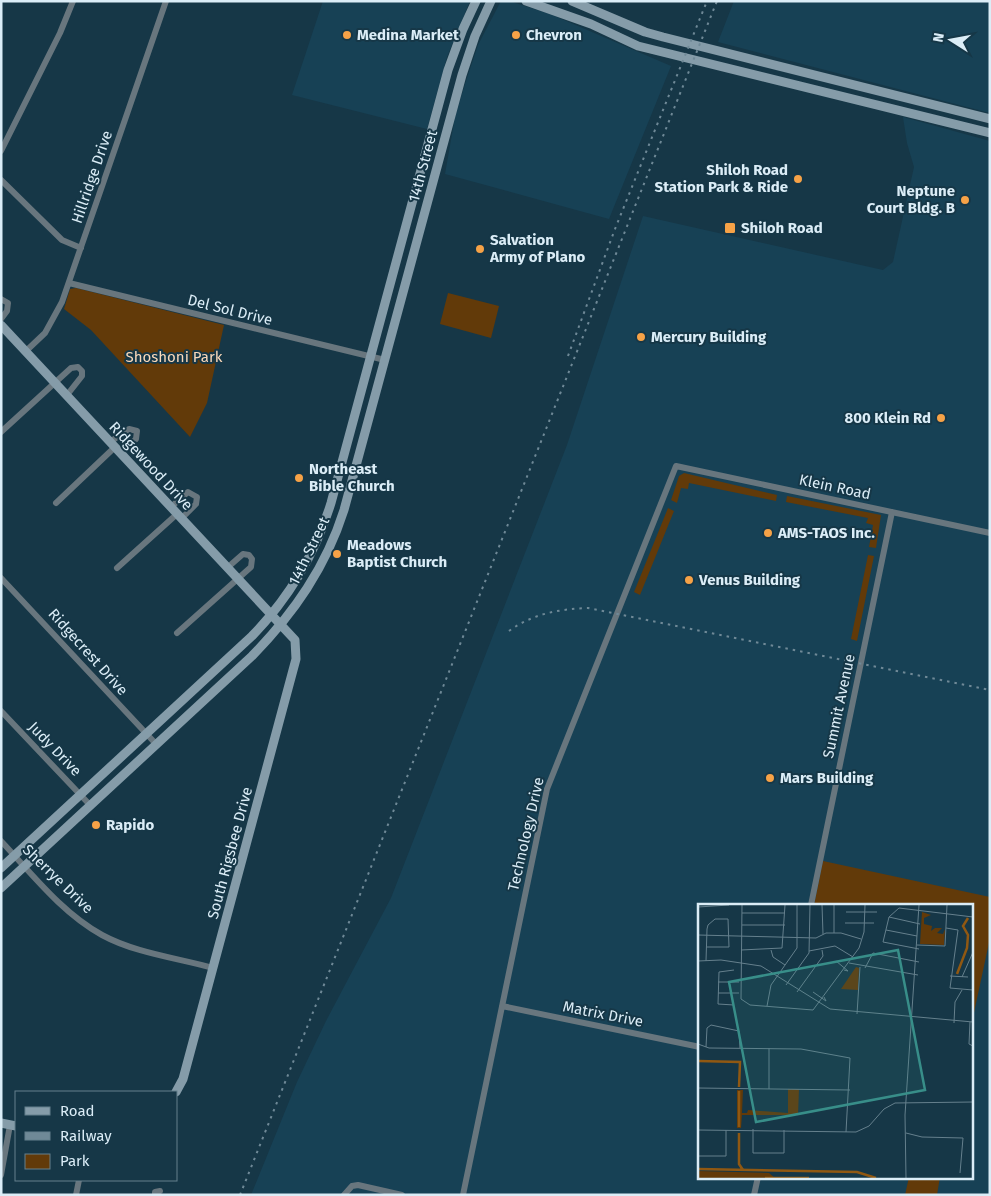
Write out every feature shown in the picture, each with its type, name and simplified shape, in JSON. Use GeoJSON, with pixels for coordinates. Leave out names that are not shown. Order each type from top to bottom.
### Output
{"type":"FeatureCollection","features":[{"type":"Feature","properties":{"kind":"main road","name":"14th Street"},"geometry":{"type":"LineString","coordinates":[[1,868],[271,616],[292,589],[312,553],[325,523],[452,58],[476,1]]}},
{"type":"Feature","properties":{"kind":"main road","name":"14th Street"},"geometry":{"type":"LineString","coordinates":[[1,888],[252,656],[281,625],[306,591],[324,558],[340,522],[468,56],[491,1]]}},
{"type":"Feature","properties":{"kind":"main road"},"geometry":{"type":"LineString","coordinates":[[526,1],[591,24],[627,41],[721,68],[990,133]]}},
{"type":"Feature","properties":{"kind":"main road"},"geometry":{"type":"LineString","coordinates":[[572,1],[632,27],[689,44],[990,119]]}},
{"type":"Feature","properties":{"kind":"main road"},"geometry":{"type":"LineString","coordinates":[[627,41],[632,27]]}},
{"type":"Feature","properties":{"kind":"main road"},"geometry":{"type":"LineString","coordinates":[[914,116],[918,102]]}},
{"type":"Feature","properties":{"kind":"main road"},"geometry":{"type":"LineString","coordinates":[[434,123],[448,126]]}},
{"type":"Feature","properties":{"kind":"main road"},"geometry":{"type":"LineString","coordinates":[[405,229],[419,232]]}},
{"type":"Feature","properties":{"kind":"main road","name":"Ridgewood Drive"},"geometry":{"type":"LineString","coordinates":[[1,325],[281,625]]}},
{"type":"Feature","properties":{"kind":"main road"},"geometry":{"type":"LineString","coordinates":[[345,448],[360,452]]}},
{"type":"Feature","properties":{"kind":"main road"},"geometry":{"type":"LineString","coordinates":[[312,553],[324,558]]}},
{"type":"Feature","properties":{"kind":"main road","name":"South Rigsbee Drive"},"geometry":{"type":"LineString","coordinates":[[176,1091],[182,1079],[213,968],[296,659],[295,640],[281,625]]}},
{"type":"Feature","properties":{"kind":"street"},"geometry":{"type":"LineString","coordinates":[[1,150],[60,33],[73,1]]}},
{"type":"Feature","properties":{"kind":"street","name":"Hillridge Drive"},"geometry":{"type":"LineString","coordinates":[[26,351],[50,325],[69,283],[166,1]]}},
{"type":"Feature","properties":{"kind":"street"},"geometry":{"type":"LineString","coordinates":[[1,180],[62,240],[81,248]]}},
{"type":"Feature","properties":{"kind":"street","name":"Del Sol Drive"},"geometry":{"type":"LineString","coordinates":[[69,283],[385,360]]}},
{"type":"Feature","properties":{"kind":"street"},"geometry":{"type":"LineString","coordinates":[[1,299],[8,303],[8,308],[1,319]]}},
{"type":"Feature","properties":{"kind":"street"},"geometry":{"type":"LineString","coordinates":[[1,432],[70,368],[80,369],[82,376],[66,395]]}},
{"type":"Feature","properties":{"kind":"street"},"geometry":{"type":"LineString","coordinates":[[56,503],[115,448]]}},
{"type":"Feature","properties":{"kind":"street","name":"Klein Road"},"geometry":{"type":"LineString","coordinates":[[676,466],[990,533]]}},
{"type":"Feature","properties":{"kind":"street","name":"Technology Drive"},"geometry":{"type":"LineString","coordinates":[[463,1195],[547,789],[676,466]]}},
{"type":"Feature","properties":{"kind":"street","name":"Summit Avenue"},"geometry":{"type":"LineString","coordinates":[[811,904],[892,512]]}},
{"type":"Feature","properties":{"kind":"street"},"geometry":{"type":"LineString","coordinates":[[117,568],[176,513]]}},
{"type":"Feature","properties":{"kind":"street"},"geometry":{"type":"LineString","coordinates":[[177,634],[252,564],[251,557],[243,554],[227,568]]}},
{"type":"Feature","properties":{"kind":"street","name":"Ridgecrest Drive"},"geometry":{"type":"LineString","coordinates":[[1,578],[156,744]]}},
{"type":"Feature","properties":{"kind":"street","name":"Judy Drive"},"geometry":{"type":"LineString","coordinates":[[1,711],[90,805]]}},
{"type":"Feature","properties":{"kind":"street","name":"Sherrye Drive"},"geometry":{"type":"LineString","coordinates":[[1,841],[70,913],[102,935],[126,945],[213,968]]}},
{"type":"Feature","properties":{"kind":"street","name":"Matrix Drive"},"geometry":{"type":"LineString","coordinates":[[502,1006],[698,1046]]}},
{"type":"Feature","properties":{"kind":"street"},"geometry":{"type":"LineString","coordinates":[[1,1175],[9,1125]]}},
{"type":"Feature","properties":{"kind":"street"},"geometry":{"type":"LineString","coordinates":[[754,1195],[758,1178]]}},
{"type":"Feature","properties":{"kind":"street"},"geometry":{"type":"LineString","coordinates":[[76,1195],[79,1181]]}},
{"type":"Feature","properties":{"kind":"street"},"geometry":{"type":"LineString","coordinates":[[344,1195],[352,1186],[358,1185],[402,1195]]}},
{"type":"Feature","properties":{"kind":"shaded area"},"geometry":{"type":"Polygon","coordinates":[[[323,1],[470,1],[447,57],[427,129],[292,95],[323,1]]]}},
{"type":"Feature","properties":{"kind":"shaded area"},"geometry":{"type":"Polygon","coordinates":[[[501,1],[509,1],[550,14],[671,66],[609,219],[445,174],[455,117],[465,84],[478,45],[501,1]]]}},
{"type":"Feature","properties":{"kind":"shaded area"},"geometry":{"type":"Polygon","coordinates":[[[734,1],[990,1],[990,113],[718,42],[734,1]]]}},
{"type":"Feature","properties":{"kind":"shaded area"},"geometry":{"type":"Polygon","coordinates":[[[903,117],[990,141],[990,1195],[251,1195],[297,1082],[326,1021],[391,898],[567,445],[643,216],[883,270],[893,262],[914,167],[907,143],[903,117]]]}},
{"type":"Feature","properties":{"kind":"green space","name":"Shoshoni Park"},"geometry":{"type":"Polygon","coordinates":[[[76,288],[224,325],[207,403],[190,437],[91,330],[64,309],[70,289],[76,288]]]}},
{"type":"Feature","properties":{"kind":"green space"},"geometry":{"type":"Polygon","coordinates":[[[448,293],[499,306],[491,338],[440,324],[448,293]]]}},
{"type":"Feature","properties":{"kind":"green space"},"geometry":{"type":"Polygon","coordinates":[[[684,473],[777,495],[776,501],[689,483],[688,489],[681,488],[677,503],[671,500],[679,476],[684,473]]]}},
{"type":"Feature","properties":{"kind":"green space"},"geometry":{"type":"Polygon","coordinates":[[[787,496],[881,515],[876,548],[869,547],[873,525],[866,523],[868,518],[786,502],[787,496]]]}},
{"type":"Feature","properties":{"kind":"green space"},"geometry":{"type":"Polygon","coordinates":[[[668,508],[674,511],[640,595],[634,592],[668,508]]]}},
{"type":"Feature","properties":{"kind":"green space"},"geometry":{"type":"Polygon","coordinates":[[[868,555],[874,556],[857,641],[851,639],[868,555]]]}},
{"type":"Feature","properties":{"kind":"green space"},"geometry":{"type":"Polygon","coordinates":[[[823,861],[990,897],[990,938],[974,1013],[974,904],[814,904],[823,861]]]}},
{"type":"Feature","properties":{"kind":"green space"},"geometry":{"type":"Polygon","coordinates":[[[909,1178],[940,1178],[937,1195],[905,1195],[909,1178]]]}},
{"type":"Feature","properties":{"kind":"railway"},"geometry":{"type":"LineString","coordinates":[[568,356],[615,229],[707,1]]}},
{"type":"Feature","properties":{"kind":"railway"},"geometry":{"type":"LineString","coordinates":[[240,1195],[717,1]]}},
{"type":"Feature","properties":{"kind":"railway"},"geometry":{"type":"LineString","coordinates":[[509,631],[527,620],[546,614],[588,608],[990,690]]}},
{"type":"Feature","properties":{"kind":"place","name":"Medina Market"},"geometry":{"type":"Point","coordinates":[347,35]}},
{"type":"Feature","properties":{"kind":"place","name":"Chevron"},"geometry":{"type":"Point","coordinates":[516,35]}},
{"type":"Feature","properties":{"kind":"place","name":"Shiloh Road Station Park & Ride"},"geometry":{"type":"Point","coordinates":[798,179]}},
{"type":"Feature","properties":{"kind":"place","name":"Neptune Court Bldg. B"},"geometry":{"type":"Point","coordinates":[965,200]}},
{"type":"Feature","properties":{"kind":"place","name":"Shiloh Road"},"geometry":{"type":"Point","coordinates":[730,228]}},
{"type":"Feature","properties":{"kind":"place","name":"Salvation Army of Plano"},"geometry":{"type":"Point","coordinates":[480,249]}},
{"type":"Feature","properties":{"kind":"place","name":"Mercury Building"},"geometry":{"type":"Point","coordinates":[641,337]}},
{"type":"Feature","properties":{"kind":"place","name":"800 Klein Rd"},"geometry":{"type":"Point","coordinates":[941,418]}},
{"type":"Feature","properties":{"kind":"place","name":"Northeast Bible Church"},"geometry":{"type":"Point","coordinates":[299,478]}},
{"type":"Feature","properties":{"kind":"place","name":"AMS-TAOS Inc."},"geometry":{"type":"Point","coordinates":[768,533]}},
{"type":"Feature","properties":{"kind":"place","name":"Meadows Baptist Church"},"geometry":{"type":"Point","coordinates":[337,554]}},
{"type":"Feature","properties":{"kind":"place","name":"Venus Building"},"geometry":{"type":"Point","coordinates":[689,580]}},
{"type":"Feature","properties":{"kind":"place","name":"Mars Building"},"geometry":{"type":"Point","coordinates":[770,778]}},
{"type":"Feature","properties":{"kind":"place","name":"Rapido"},"geometry":{"type":"Point","coordinates":[96,825]}}]}
